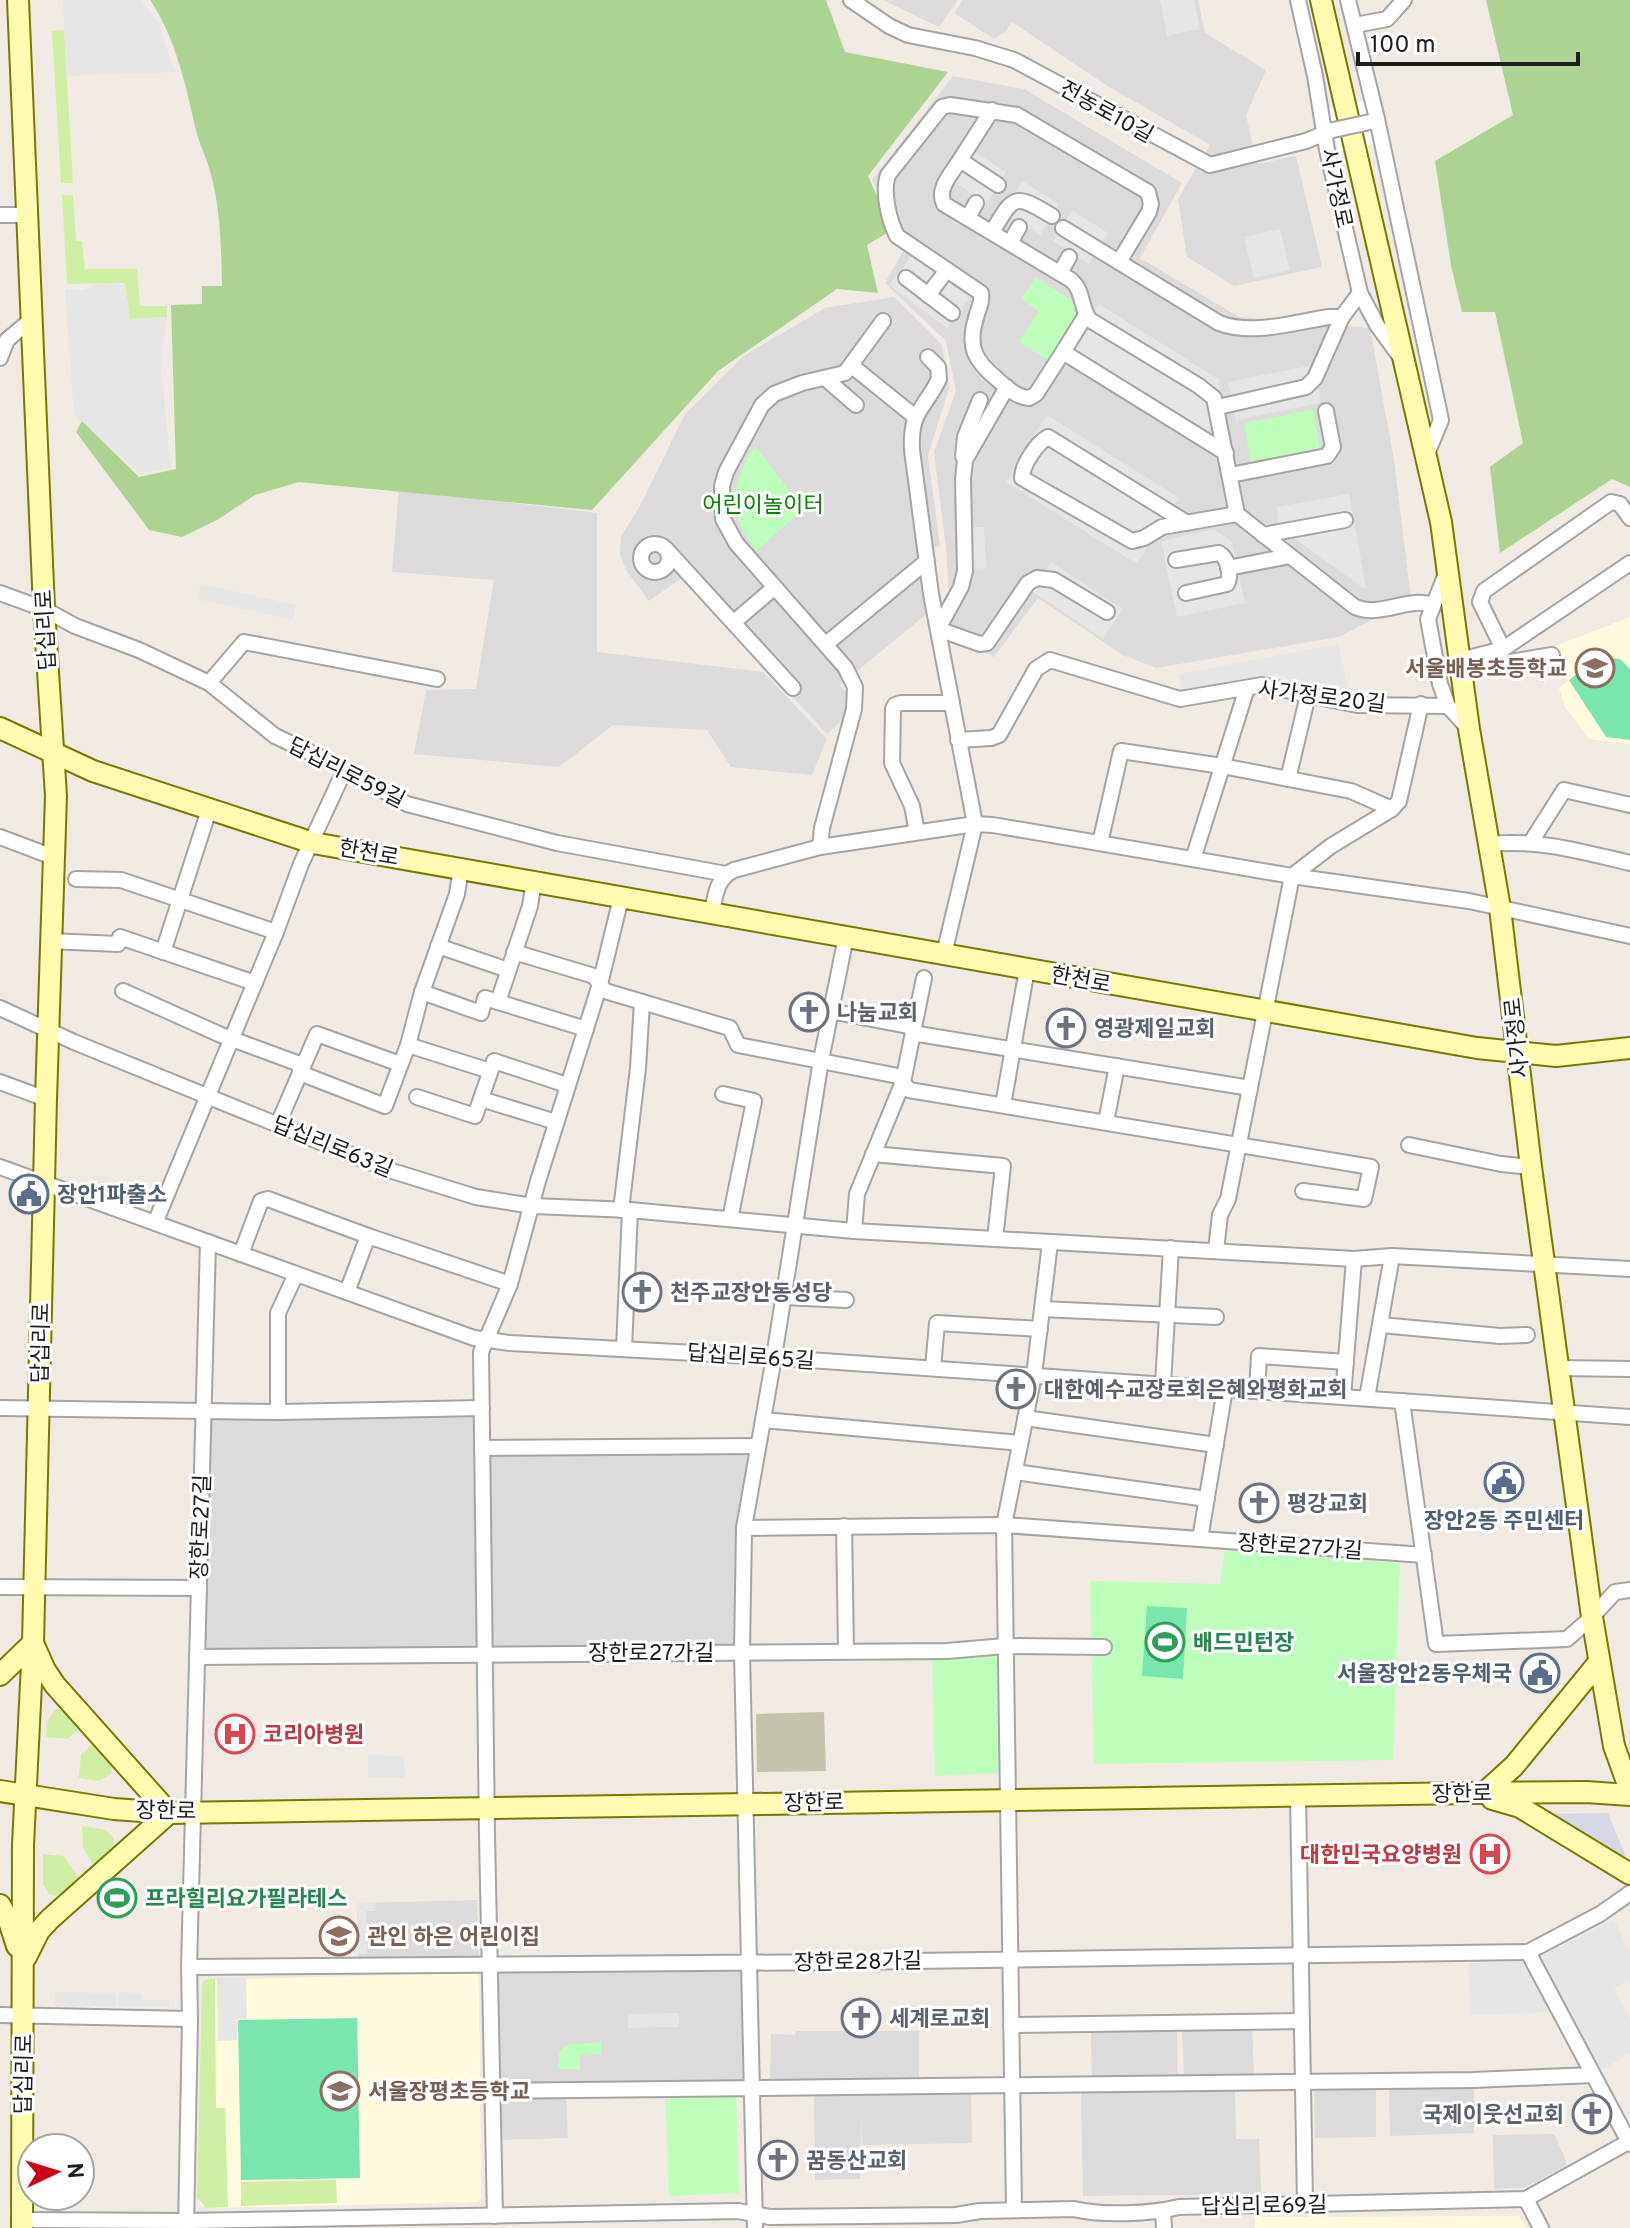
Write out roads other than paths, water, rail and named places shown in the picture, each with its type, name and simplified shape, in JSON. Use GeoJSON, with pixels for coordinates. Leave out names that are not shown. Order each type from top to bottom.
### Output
{"type":"FeatureCollection","features":[{"type":"Feature","properties":{"kind":"main road","name":"답십리로"},"geometry":{"type":"LineString","coordinates":[[18,0],[44,609],[56,796],[33,1643],[23,1845],[22,2224]]}},
{"type":"Feature","properties":{"kind":"main road","name":"사가정로"},"geometry":{"type":"LineString","coordinates":[[1321,0],[1427,454],[1448,566],[1469,729],[1500,908],[1531,1167],[1592,1617],[1614,1746],[1630,1792]]}},
{"type":"Feature","properties":{"kind":"main road","name":"한천로"},"geometry":{"type":"LineString","coordinates":[[0,728],[93,771],[313,843],[1477,1048],[1556,1056],[1630,1048]]}},
{"type":"Feature","properties":{"kind":"main road"},"geometry":{"type":"LineString","coordinates":[[0,1675],[33,1643],[55,1685],[169,1813],[50,1919],[39,1931],[23,1965]]}},
{"type":"Feature","properties":{"kind":"main road"},"geometry":{"type":"LineString","coordinates":[[1478,1793],[1514,1766],[1599,1662]]}},
{"type":"Feature","properties":{"kind":"main road","name":"장한로"},"geometry":{"type":"LineString","coordinates":[[0,1791],[114,1809],[169,1813],[1630,1792]]}},
{"type":"Feature","properties":{"kind":"main road"},"geometry":{"type":"LineString","coordinates":[[1478,1793],[1520,1807],[1630,1874]]}},
{"type":"Feature","properties":{"kind":"main road"},"geometry":{"type":"LineString","coordinates":[[0,1905],[9,1921],[23,1965]]}},
{"type":"Feature","properties":{"kind":"street","name":"전농로10길"},"geometry":{"type":"LineString","coordinates":[[851,0],[908,35],[975,48],[1014,60],[1210,165],[1306,141],[1329,131],[1373,120]]}},
{"type":"Feature","properties":{"kind":"street","name":"사가정로"},"geometry":{"type":"LineString","coordinates":[[1298,0],[1329,131],[1360,293],[1377,325],[1406,363]]}},
{"type":"Feature","properties":{"kind":"street"},"geometry":{"type":"LineString","coordinates":[[1348,0],[1441,420],[1427,454]]}},
{"type":"Feature","properties":{"kind":"street"},"geometry":{"type":"LineString","coordinates":[[1355,25],[1357,0]]}},
{"type":"Feature","properties":{"kind":"street"},"geometry":{"type":"LineString","coordinates":[[1355,25],[1387,19],[1404,0]]}},
{"type":"Feature","properties":{"kind":"street"},"geometry":{"type":"LineString","coordinates":[[1086,315],[1033,397],[1023,398],[981,366],[974,354],[974,329],[982,302],[981,293],[897,236],[891,222],[886,180],[942,107],[950,105],[1011,113],[1148,192],[1149,212],[1119,262]]}},
{"type":"Feature","properties":{"kind":"street"},"geometry":{"type":"LineString","coordinates":[[992,110],[941,191],[940,198],[944,204],[1077,285],[1086,315],[1095,323],[1214,398],[1237,514],[1355,607],[1364,611],[1423,601],[1433,605]]}},
{"type":"Feature","properties":{"kind":"street"},"geometry":{"type":"LineString","coordinates":[[960,160],[998,185]]}},
{"type":"Feature","properties":{"kind":"street"},"geometry":{"type":"LineString","coordinates":[[992,232],[1008,205],[1015,201],[1028,201],[1052,216]]}},
{"type":"Feature","properties":{"kind":"street"},"geometry":{"type":"LineString","coordinates":[[968,218],[976,203]]}},
{"type":"Feature","properties":{"kind":"street"},"geometry":{"type":"LineString","coordinates":[[0,215],[28,215]]}},
{"type":"Feature","properties":{"kind":"street"},"geometry":{"type":"LineString","coordinates":[[1010,243],[1019,227]]}},
{"type":"Feature","properties":{"kind":"street"},"geometry":{"type":"LineString","coordinates":[[1063,228],[1231,327],[1247,329],[1342,317]]}},
{"type":"Feature","properties":{"kind":"street"},"geometry":{"type":"LineString","coordinates":[[1060,273],[1069,257]]}},
{"type":"Feature","properties":{"kind":"street"},"geometry":{"type":"LineString","coordinates":[[928,295],[947,270]]}},
{"type":"Feature","properties":{"kind":"street"},"geometry":{"type":"LineString","coordinates":[[906,278],[952,313]]}},
{"type":"Feature","properties":{"kind":"street"},"geometry":{"type":"LineString","coordinates":[[1218,407],[1306,387],[1315,378],[1342,317],[1360,293]]}},
{"type":"Feature","properties":{"kind":"street"},"geometry":{"type":"LineString","coordinates":[[0,358],[7,340],[32,319]]}},
{"type":"Feature","properties":{"kind":"street"},"geometry":{"type":"LineString","coordinates":[[820,847],[822,828],[854,709],[854,683],[826,644],[728,531],[723,519],[722,486],[726,472],[766,398],[802,383],[839,376],[852,366],[883,321]]}},
{"type":"Feature","properties":{"kind":"street"},"geometry":{"type":"LineString","coordinates":[[1063,352],[1226,453]]}},
{"type":"Feature","properties":{"kind":"street"},"geometry":{"type":"LineString","coordinates":[[928,357],[938,367],[939,379],[914,416],[912,450],[931,594],[975,824],[944,954]]}},
{"type":"Feature","properties":{"kind":"street"},"geometry":{"type":"LineString","coordinates":[[852,366],[914,416]]}},
{"type":"Feature","properties":{"kind":"street"},"geometry":{"type":"LineString","coordinates":[[826,379],[856,405]]}},
{"type":"Feature","properties":{"kind":"street"},"geometry":{"type":"LineString","coordinates":[[965,460],[1007,387]]}},
{"type":"Feature","properties":{"kind":"street"},"geometry":{"type":"LineString","coordinates":[[938,629],[961,587],[965,571],[963,442],[980,400]]}},
{"type":"Feature","properties":{"kind":"street"},"geometry":{"type":"LineString","coordinates":[[1230,475],[1327,456],[1333,447],[1326,411]]}},
{"type":"Feature","properties":{"kind":"street"},"geometry":{"type":"LineString","coordinates":[[1187,523],[1048,437],[1021,471],[1025,479],[1132,541],[1162,527],[1187,523],[1237,514]]}},
{"type":"Feature","properties":{"kind":"street"},"geometry":{"type":"LineString","coordinates":[[1503,649],[1480,602],[1484,591],[1611,502],[1620,504],[1630,518]]}},
{"type":"Feature","properties":{"kind":"street"},"geometry":{"type":"LineString","coordinates":[[1263,535],[1345,520]]}},
{"type":"Feature","properties":{"kind":"street"},"geometry":{"type":"LineString","coordinates":[[666,549],[793,688]]}},
{"type":"Feature","properties":{"kind":"street"},"geometry":{"type":"LineString","coordinates":[[1176,560],[1219,553],[1225,557],[1230,579],[1227,584],[1186,593]]}},
{"type":"Feature","properties":{"kind":"street"},"geometry":{"type":"LineString","coordinates":[[1228,568],[1290,556]]}},
{"type":"Feature","properties":{"kind":"street"},"geometry":{"type":"LineString","coordinates":[[826,644],[927,561]]}},
{"type":"Feature","properties":{"kind":"street"},"geometry":{"type":"LineString","coordinates":[[1460,665],[1503,649],[1630,563]]}},
{"type":"Feature","properties":{"kind":"street"},"geometry":{"type":"LineString","coordinates":[[1448,566],[1428,619],[1440,684],[1448,706],[1469,729]]}},
{"type":"Feature","properties":{"kind":"street"},"geometry":{"type":"LineString","coordinates":[[938,629],[980,644],[987,643],[1028,583],[1037,578],[1054,580],[1107,612]]}},
{"type":"Feature","properties":{"kind":"street"},"geometry":{"type":"LineString","coordinates":[[734,622],[775,587]]}},
{"type":"Feature","properties":{"kind":"street","name":"답십리로59길"},"geometry":{"type":"LineString","coordinates":[[0,593],[44,609],[75,626],[139,650],[209,683],[275,736],[345,769],[407,804],[557,843],[726,874]]}},
{"type":"Feature","properties":{"kind":"street"},"geometry":{"type":"LineString","coordinates":[[209,683],[244,642],[437,679]]}},
{"type":"Feature","properties":{"kind":"street"},"geometry":{"type":"LineString","coordinates":[[1460,665],[1552,655]]}},
{"type":"Feature","properties":{"kind":"street","name":"사가정로20길"},"geometry":{"type":"LineString","coordinates":[[958,740],[999,735],[1036,669],[1050,660],[1180,699],[1268,685],[1363,705],[1448,706]]}},
{"type":"Feature","properties":{"kind":"street"},"geometry":{"type":"LineString","coordinates":[[1193,859],[1247,688]]}},
{"type":"Feature","properties":{"kind":"street"},"geometry":{"type":"LineString","coordinates":[[1288,779],[1308,695]]}},
{"type":"Feature","properties":{"kind":"street"},"geometry":{"type":"LineString","coordinates":[[917,832],[912,806],[892,763],[893,709],[895,705],[952,703]]}},
{"type":"Feature","properties":{"kind":"street"},"geometry":{"type":"LineString","coordinates":[[1216,1250],[1220,1215],[1228,1199],[1292,876],[1331,846],[1392,809],[1399,801],[1421,704]]}},
{"type":"Feature","properties":{"kind":"street"},"geometry":{"type":"LineString","coordinates":[[1100,843],[1121,751],[1222,766],[1351,791],[1392,809]]}},
{"type":"Feature","properties":{"kind":"street"},"geometry":{"type":"LineString","coordinates":[[155,1223],[276,932],[301,864],[345,769]]}},
{"type":"Feature","properties":{"kind":"street"},"geometry":{"type":"LineString","coordinates":[[1531,842],[1564,790],[1630,805]]}},
{"type":"Feature","properties":{"kind":"street"},"geometry":{"type":"LineString","coordinates":[[163,952],[209,810]]}},
{"type":"Feature","properties":{"kind":"street"},"geometry":{"type":"LineString","coordinates":[[712,913],[717,887],[726,874],[820,847],[975,824],[1500,908],[1630,936]]}},
{"type":"Feature","properties":{"kind":"street"},"geometry":{"type":"LineString","coordinates":[[0,837],[53,857]]}},
{"type":"Feature","properties":{"kind":"street"},"geometry":{"type":"LineString","coordinates":[[1490,844],[1531,842],[1630,863]]}},
{"type":"Feature","properties":{"kind":"street"},"geometry":{"type":"LineString","coordinates":[[123,991],[297,1063],[305,1075],[385,1106],[457,894],[461,868]]}},
{"type":"Feature","properties":{"kind":"street"},"geometry":{"type":"LineString","coordinates":[[76,879],[121,880],[276,932]]}},
{"type":"Feature","properties":{"kind":"street"},"geometry":{"type":"LineString","coordinates":[[498,1002],[530,906],[534,881]]}},
{"type":"Feature","properties":{"kind":"street"},"geometry":{"type":"LineString","coordinates":[[495,2216],[481,1352],[510,1284],[567,1085],[600,984],[621,898]]}},
{"type":"Feature","properties":{"kind":"street"},"geometry":{"type":"LineString","coordinates":[[50,941],[118,944],[120,937],[255,983]]}},
{"type":"Feature","properties":{"kind":"street"},"geometry":{"type":"LineString","coordinates":[[755,2224],[742,1652],[744,1528],[821,1060],[846,937]]}},
{"type":"Feature","properties":{"kind":"street"},"geometry":{"type":"LineString","coordinates":[[438,946],[508,970]]}},
{"type":"Feature","properties":{"kind":"street"},"geometry":{"type":"LineString","coordinates":[[514,952],[594,976],[605,991],[730,1028],[738,1045],[898,1076],[909,1090],[1371,1167],[1364,1199],[1303,1191]]}},
{"type":"Feature","properties":{"kind":"street"},"geometry":{"type":"LineString","coordinates":[[1003,1105],[1027,969]]}},
{"type":"Feature","properties":{"kind":"street"},"geometry":{"type":"LineString","coordinates":[[854,1231],[857,1194],[903,1082],[924,978]]}},
{"type":"Feature","properties":{"kind":"street"},"geometry":{"type":"LineString","coordinates":[[422,992],[481,1013],[485,998],[586,1029]]}},
{"type":"Feature","properties":{"kind":"street"},"geometry":{"type":"LineString","coordinates":[[624,1349],[626,1210],[642,1002]]}},
{"type":"Feature","properties":{"kind":"street","name":"답십리로63길"},"geometry":{"type":"LineString","coordinates":[[0,1008],[389,1170],[444,1189],[533,1206],[626,1210],[854,1231],[1050,1243],[1630,1269]]}},
{"type":"Feature","properties":{"kind":"street"},"geometry":{"type":"LineString","coordinates":[[830,1011],[908,1026],[918,1034],[1250,1088]]}},
{"type":"Feature","properties":{"kind":"street"},"geometry":{"type":"LineString","coordinates":[[278,1124],[317,1034],[400,1064]]}},
{"type":"Feature","properties":{"kind":"street"},"geometry":{"type":"LineString","coordinates":[[408,1045],[567,1085]]}},
{"type":"Feature","properties":{"kind":"street"},"geometry":{"type":"LineString","coordinates":[[417,1097],[475,1116],[492,1066]]}},
{"type":"Feature","properties":{"kind":"street"},"geometry":{"type":"LineString","coordinates":[[1106,1122],[1117,1066]]}},
{"type":"Feature","properties":{"kind":"street"},"geometry":{"type":"LineString","coordinates":[[0,1082],[46,1099]]}},
{"type":"Feature","properties":{"kind":"street"},"geometry":{"type":"LineString","coordinates":[[723,1094],[754,1101],[730,1219]]}},
{"type":"Feature","properties":{"kind":"street"},"geometry":{"type":"LineString","coordinates":[[481,1099],[556,1122]]}},
{"type":"Feature","properties":{"kind":"street"},"geometry":{"type":"LineString","coordinates":[[1409,1145],[1531,1167]]}},
{"type":"Feature","properties":{"kind":"street"},"geometry":{"type":"LineString","coordinates":[[873,1154],[1003,1166],[995,1239]]}},
{"type":"Feature","properties":{"kind":"street","name":"답십리로65길"},"geometry":{"type":"LineString","coordinates":[[0,1167],[474,1338],[1564,1410],[1630,1417]]}},
{"type":"Feature","properties":{"kind":"street"},"geometry":{"type":"LineString","coordinates":[[241,1254],[261,1201],[268,1199],[510,1284]]}},
{"type":"Feature","properties":{"kind":"street"},"geometry":{"type":"LineString","coordinates":[[347,1292],[368,1236]]}},
{"type":"Feature","properties":{"kind":"street","name":"장한로27길"},"geometry":{"type":"LineString","coordinates":[[186,2224],[189,1967],[208,1242]]}},
{"type":"Feature","properties":{"kind":"street"},"geometry":{"type":"LineString","coordinates":[[1014,2210],[1004,1525],[1034,1375],[1050,1243]]}},
{"type":"Feature","properties":{"kind":"street"},"geometry":{"type":"LineString","coordinates":[[1163,1384],[1171,1248]]}},
{"type":"Feature","properties":{"kind":"street"},"geometry":{"type":"LineString","coordinates":[[1367,1398],[1392,1256]]}},
{"type":"Feature","properties":{"kind":"street"},"geometry":{"type":"LineString","coordinates":[[1343,1397],[1354,1259]]}},
{"type":"Feature","properties":{"kind":"street"},"geometry":{"type":"LineString","coordinates":[[278,1412],[278,1313],[296,1274]]}},
{"type":"Feature","properties":{"kind":"street"},"geometry":{"type":"LineString","coordinates":[[784,1297],[846,1300]]}},
{"type":"Feature","properties":{"kind":"street"},"geometry":{"type":"LineString","coordinates":[[1042,1309],[1216,1317]]}},
{"type":"Feature","properties":{"kind":"street"},"geometry":{"type":"LineString","coordinates":[[933,1368],[937,1323],[1040,1329]]}},
{"type":"Feature","properties":{"kind":"street"},"geometry":{"type":"LineString","coordinates":[[1381,1325],[1500,1336],[1527,1335]]}},
{"type":"Feature","properties":{"kind":"street"},"geometry":{"type":"LineString","coordinates":[[1257,1391],[1259,1356],[1346,1362]]}},
{"type":"Feature","properties":{"kind":"street"},"geometry":{"type":"LineString","coordinates":[[1558,1368],[1630,1369]]}},
{"type":"Feature","properties":{"kind":"street"},"geometry":{"type":"LineString","coordinates":[[1200,1539],[1225,1389]]}},
{"type":"Feature","properties":{"kind":"street"},"geometry":{"type":"LineString","coordinates":[[1402,1401],[1436,1644],[1567,1639],[1615,1592],[1630,1590]]}},
{"type":"Feature","properties":{"kind":"street"},"geometry":{"type":"LineString","coordinates":[[0,1408],[278,1412],[482,1408]]}},
{"type":"Feature","properties":{"kind":"street"},"geometry":{"type":"LineString","coordinates":[[1025,1418],[1216,1445]]}},
{"type":"Feature","properties":{"kind":"street"},"geometry":{"type":"LineString","coordinates":[[763,1420],[1020,1443]]}},
{"type":"Feature","properties":{"kind":"street"},"geometry":{"type":"LineString","coordinates":[[482,1448],[758,1446]]}},
{"type":"Feature","properties":{"kind":"street"},"geometry":{"type":"LineString","coordinates":[[1015,1472],[1207,1499]]}},
{"type":"Feature","properties":{"kind":"street","name":"장한로27가길"},"geometry":{"type":"LineString","coordinates":[[744,1528],[1004,1525],[1424,1555]]}},
{"type":"Feature","properties":{"kind":"street"},"geometry":{"type":"LineString","coordinates":[[844,1526],[846,1651]]}},
{"type":"Feature","properties":{"kind":"street"},"geometry":{"type":"LineString","coordinates":[[0,1587],[198,1588]]}},
{"type":"Feature","properties":{"kind":"street","name":"장한로27가길"},"geometry":{"type":"LineString","coordinates":[[197,1657],[1104,1647]]}},
{"type":"Feature","properties":{"kind":"street"},"geometry":{"type":"LineString","coordinates":[[1298,1795],[1305,2203]]}},
{"type":"Feature","properties":{"kind":"street","name":"장한로28가길"},"geometry":{"type":"LineString","coordinates":[[189,1967],[1528,1952],[1600,1914],[1630,1893]]}},
{"type":"Feature","properties":{"kind":"street"},"geometry":{"type":"LineString","coordinates":[[1528,1952],[1630,2143]]}},
{"type":"Feature","properties":{"kind":"street","name":"답십리로"},"geometry":{"type":"LineString","coordinates":[[0,2015],[190,2019]]}},
{"type":"Feature","properties":{"kind":"street"},"geometry":{"type":"LineString","coordinates":[[1011,2025],[1302,2021]]}},
{"type":"Feature","properties":{"kind":"street"},"geometry":{"type":"LineString","coordinates":[[493,2091],[1013,2087],[1303,2080],[1473,2080],[1593,2075]]}},
{"type":"Feature","properties":{"kind":"street","name":"답십리로69길"},"geometry":{"type":"LineString","coordinates":[[22,2224],[186,2224],[738,2211],[755,2224],[770,2217],[956,2215],[1014,2210],[1163,2211],[1179,2207],[1526,2199],[1630,2143]]}},
{"type":"Feature","properties":{"kind":"street"},"geometry":{"type":"LineString","coordinates":[[1526,2199],[1541,2228]]}},
{"type":"Feature","properties":{"kind":"street"},"geometry":{"type":"LineString","coordinates":[[1163,2211],[1164,2228]]}},
{"type":"Feature","properties":{"kind":"place","name":"서울배봉초등학교"},"geometry":{"type":"Point","coordinates":[1595,668]}},
{"type":"Feature","properties":{"kind":"place","name":"나눔교회"},"geometry":{"type":"Point","coordinates":[809,1012]}},
{"type":"Feature","properties":{"kind":"place","name":"영광제일교회"},"geometry":{"type":"Point","coordinates":[1066,1028]}},
{"type":"Feature","properties":{"kind":"place","name":"장안1파출소"},"geometry":{"type":"Point","coordinates":[29,1194]}},
{"type":"Feature","properties":{"kind":"place","name":"천주교장안동성당"},"geometry":{"type":"Point","coordinates":[642,1292]}},
{"type":"Feature","properties":{"kind":"place","name":"대한예수교장로회은혜와평화교회"},"geometry":{"type":"Point","coordinates":[1016,1389]}},
{"type":"Feature","properties":{"kind":"place","name":"장안2동 주민센터"},"geometry":{"type":"Point","coordinates":[1504,1482]}},
{"type":"Feature","properties":{"kind":"place","name":"평강교회"},"geometry":{"type":"Point","coordinates":[1259,1503]}},
{"type":"Feature","properties":{"kind":"place","name":"배드민턴장"},"geometry":{"type":"Point","coordinates":[1165,1642]}},
{"type":"Feature","properties":{"kind":"place","name":"서울장안2동우체국"},"geometry":{"type":"Point","coordinates":[1540,1673]}},
{"type":"Feature","properties":{"kind":"place","name":"코리아병원"},"geometry":{"type":"Point","coordinates":[235,1734]}},
{"type":"Feature","properties":{"kind":"place","name":"대한민국요양병원"},"geometry":{"type":"Point","coordinates":[1490,1854]}},
{"type":"Feature","properties":{"kind":"place","name":"프라힐리요가필라테스"},"geometry":{"type":"Point","coordinates":[117,1898]}},
{"type":"Feature","properties":{"kind":"place","name":"관인 하은 어린이집"},"geometry":{"type":"Point","coordinates":[339,1936]}},
{"type":"Feature","properties":{"kind":"place","name":"세계로교회"},"geometry":{"type":"Point","coordinates":[861,2018]}},
{"type":"Feature","properties":{"kind":"place","name":"서울장평초등학교"},"geometry":{"type":"Point","coordinates":[340,2091]}},
{"type":"Feature","properties":{"kind":"place","name":"국제이웃선교회"},"geometry":{"type":"Point","coordinates":[1592,2114]}},
{"type":"Feature","properties":{"kind":"place","name":"꿈동산교회"},"geometry":{"type":"Point","coordinates":[778,2160]}},
{"type":"Feature","properties":{"kind":"park label","name":"어린이놀이터"},"geometry":{"type":"Point","coordinates":[763,504]}}]}
